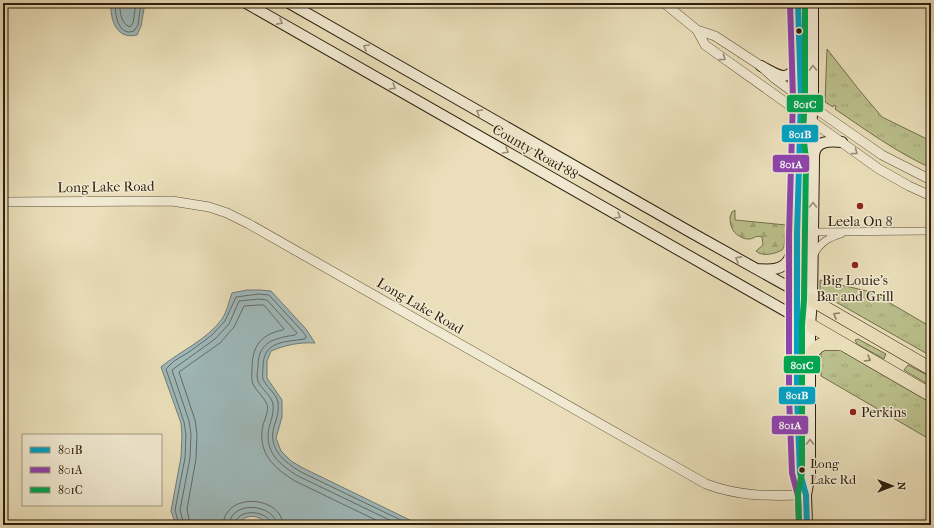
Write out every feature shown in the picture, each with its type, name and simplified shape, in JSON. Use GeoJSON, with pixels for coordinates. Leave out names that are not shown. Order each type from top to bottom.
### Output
{"type":"FeatureCollection","features":[{"type":"Feature","properties":{"kind":"highway"},"geometry":{"type":"LineString","coordinates":[[812,300],[931,369]]}},
{"type":"Feature","properties":{"kind":"highway"},"geometry":{"type":"LineString","coordinates":[[810,325],[931,395]]}},
{"type":"Feature","properties":{"kind":"highway"},"geometry":{"type":"LineString","coordinates":[[810,356],[819,345],[826,343],[842,344]]}},
{"type":"Feature","properties":{"kind":"main road","name":"County Road 88"},"geometry":{"type":"LineString","coordinates":[[246,3],[797,319],[810,325]]}},
{"type":"Feature","properties":{"kind":"main road","name":"County Road 88"},"geometry":{"type":"LineString","coordinates":[[289,3],[812,300]]}},
{"type":"Feature","properties":{"kind":"main road"},"geometry":{"type":"LineString","coordinates":[[798,3],[801,98],[797,235],[797,396],[800,473],[806,495]]}},
{"type":"Feature","properties":{"kind":"main road"},"geometry":{"type":"LineString","coordinates":[[813,3],[812,134],[814,159]]}},
{"type":"Feature","properties":{"kind":"main road"},"geometry":{"type":"LineString","coordinates":[[761,66],[783,76],[789,76],[800,64]]}},
{"type":"Feature","properties":{"kind":"main road"},"geometry":{"type":"LineString","coordinates":[[807,525],[806,495],[810,473],[810,325],[812,300],[814,153],[818,146],[822,143],[828,141],[842,142]]}},
{"type":"Feature","properties":{"kind":"main road"},"geometry":{"type":"LineString","coordinates":[[754,268],[770,269],[784,266],[790,257],[797,235]]}},
{"type":"Feature","properties":{"kind":"street"},"geometry":{"type":"LineString","coordinates":[[664,3],[697,30],[715,36],[761,66],[774,78],[813,107],[882,155],[931,180]]}},
{"type":"Feature","properties":{"kind":"street"},"geometry":{"type":"LineString","coordinates":[[697,30],[705,45],[800,113],[884,172],[931,196]]}},
{"type":"Feature","properties":{"kind":"street","name":"Long Lake Road"},"geometry":{"type":"LineString","coordinates":[[3,202],[172,200],[209,207],[249,224],[706,484],[735,493],[751,495],[806,495]]}},
{"type":"Feature","properties":{"kind":"street"},"geometry":{"type":"LineString","coordinates":[[813,232],[931,231]]}},
{"type":"Feature","properties":{"kind":"street"},"geometry":{"type":"LineString","coordinates":[[812,256],[820,244],[834,236],[849,232]]}},
{"type":"Feature","properties":{"kind":"green space"},"geometry":{"type":"Polygon","coordinates":[[[827,49],[882,117],[931,141],[931,168],[893,148],[835,109],[836,106],[834,105],[833,107],[825,102],[827,49]]]}},
{"type":"Feature","properties":{"kind":"green space"},"geometry":{"type":"Polygon","coordinates":[[[735,210],[735,220],[786,225],[784,247],[782,250],[769,254],[762,254],[756,251],[763,245],[762,237],[758,236],[746,239],[734,232],[731,227],[730,217],[732,212],[735,210]]]}},
{"type":"Feature","properties":{"kind":"green space"},"geometry":{"type":"Polygon","coordinates":[[[820,280],[871,292],[931,327],[931,356],[820,293],[820,280]]]}},
{"type":"Feature","properties":{"kind":"green space"},"geometry":{"type":"Polygon","coordinates":[[[858,339],[886,354],[884,359],[857,344],[855,340],[858,339]]]}},
{"type":"Feature","properties":{"kind":"green space"},"geometry":{"type":"Polygon","coordinates":[[[838,349],[931,403],[931,440],[821,376],[821,350],[838,349]]]}},
{"type":"Feature","properties":{"kind":"green space"},"geometry":{"type":"Polygon","coordinates":[[[908,365],[931,377],[931,386],[904,370],[908,365]]]}},
{"type":"Feature","properties":{"kind":"water"},"geometry":{"type":"Polygon","coordinates":[[[111,3],[145,3],[141,26],[137,35],[130,36],[119,31],[113,21],[111,3]]]}},
{"type":"Feature","properties":{"kind":"water"},"geometry":{"type":"Polygon","coordinates":[[[247,290],[271,291],[306,329],[315,343],[298,344],[276,349],[271,351],[267,361],[267,378],[282,400],[282,417],[276,438],[281,451],[291,461],[303,468],[420,525],[269,525],[261,519],[253,516],[245,518],[238,525],[176,525],[171,511],[181,457],[181,423],[161,367],[201,339],[216,326],[225,313],[232,293],[247,290]]]}},
{"type":"Feature","properties":{"kind":"transit line","name":"801A"},"geometry":{"type":"LineString","coordinates":[[790,3],[793,98],[789,235],[789,396],[792,473],[798,496],[799,525]]}},
{"type":"Feature","properties":{"kind":"transit line","name":"801B"},"geometry":{"type":"LineString","coordinates":[[798,3],[801,98],[797,235],[797,396],[800,473],[806,495],[807,525]]}},
{"type":"Feature","properties":{"kind":"transit line","name":"801C"},"geometry":{"type":"LineString","coordinates":[[799,525],[798,494],[802,472],[802,325],[804,300],[806,159],[803,133],[805,95],[805,3]]}},
{"type":"Feature","properties":{"kind":"place","name":"Leela On 8"},"geometry":{"type":"Point","coordinates":[860,206]}},
{"type":"Feature","properties":{"kind":"place","name":"Big Louie's Bar and Grill"},"geometry":{"type":"Point","coordinates":[855,265]}},
{"type":"Feature","properties":{"kind":"place","name":"Perkins"},"geometry":{"type":"Point","coordinates":[853,412]}},
{"type":"Feature","properties":{"kind":"place","name":"Long Lake Rd"},"geometry":{"type":"Point","coordinates":[802,470]}}]}
